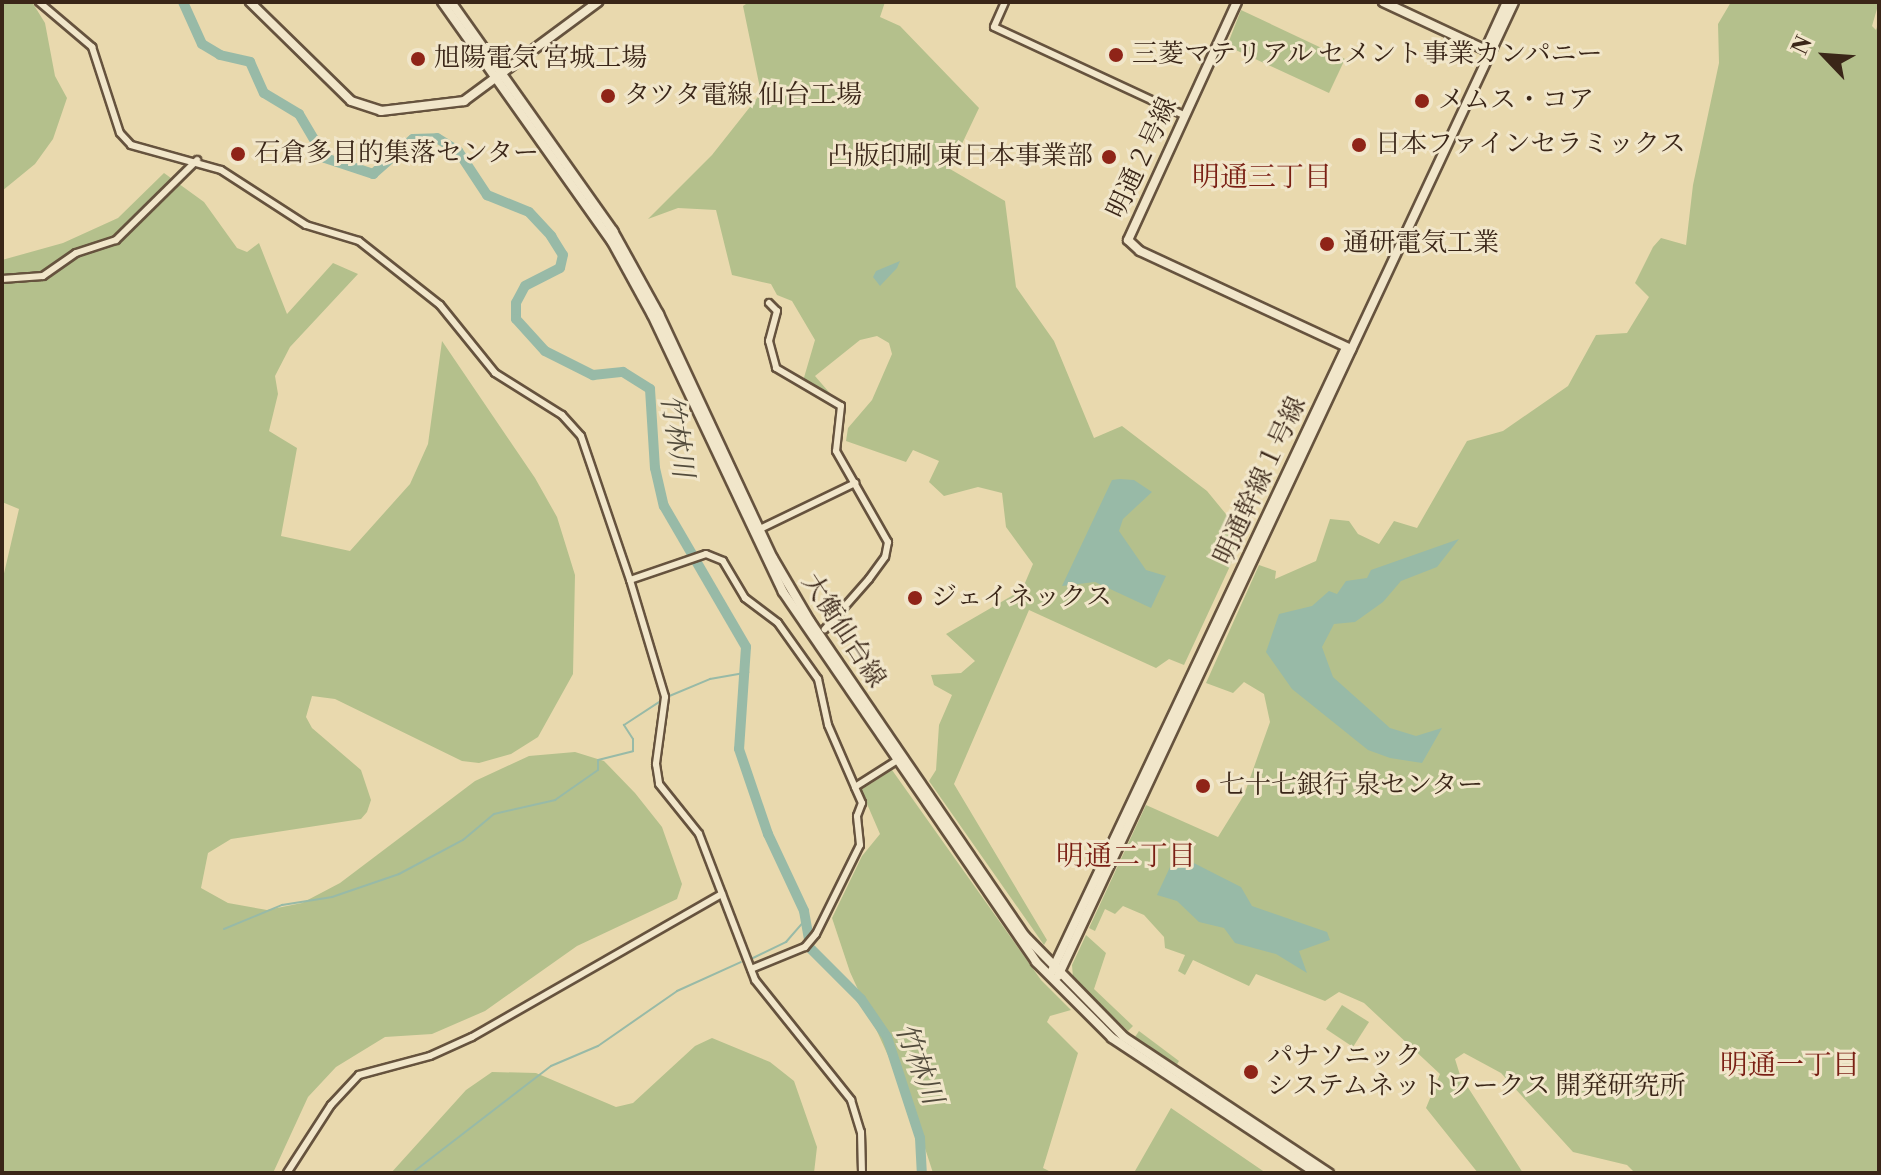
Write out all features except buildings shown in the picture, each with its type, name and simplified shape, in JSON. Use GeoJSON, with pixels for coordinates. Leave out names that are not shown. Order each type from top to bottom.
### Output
{"type":"FeatureCollection","features":[{"type":"Feature","properties":{"kind":"main road"},"geometry":{"type":"LineString","coordinates":[[250,2],[343,94],[369,110],[464,101],[598,2]]}},
{"type":"Feature","properties":{"kind":"main road","name":"大衡仙台線"},"geometry":{"type":"LineString","coordinates":[[442,2],[595,202],[647,289],[760,529],[810,621],[1053,976],[1139,1049],[1329,1173]]}},
{"type":"Feature","properties":{"kind":"main road","name":"大衡仙台線"},"geometry":{"type":"LineString","coordinates":[[451,2],[612,242],[652,315],[783,592],[896,761],[1053,976],[1133,1054],[1316,1173]]}},
{"type":"Feature","properties":{"kind":"main road","name":"明通２号線"},"geometry":{"type":"LineString","coordinates":[[1237,2],[1129,233],[1129,243],[1349,348]]}},
{"type":"Feature","properties":{"kind":"main road"},"geometry":{"type":"LineString","coordinates":[[1383,2],[1488,51],[1514,2]]}},
{"type":"Feature","properties":{"kind":"main road","name":"明通幹線１号線"},"geometry":{"type":"LineString","coordinates":[[1053,976],[1488,51],[1507,2]]}},
{"type":"Feature","properties":{"kind":"street"},"geometry":{"type":"LineString","coordinates":[[39,2],[92,47],[120,133],[131,145],[197,160],[306,225],[359,241],[440,305],[495,373],[562,415],[581,436],[630,580],[665,697],[658,780],[699,834],[751,969],[851,1100],[861,1132],[862,1173]]}},
{"type":"Feature","properties":{"kind":"street"},"geometry":{"type":"LineString","coordinates":[[1005,2],[994,27],[1184,115]]}},
{"type":"Feature","properties":{"kind":"street"},"geometry":{"type":"LineString","coordinates":[[2,279],[43,276],[76,253],[116,240],[197,160]]}},
{"type":"Feature","properties":{"kind":"street"},"geometry":{"type":"LineString","coordinates":[[769,303],[777,311],[769,341],[776,368],[841,406],[836,451],[886,533],[888,550],[841,616],[825,629]]}},
{"type":"Feature","properties":{"kind":"street"},"geometry":{"type":"LineString","coordinates":[[760,529],[855,483]]}},
{"type":"Feature","properties":{"kind":"street"},"geometry":{"type":"LineString","coordinates":[[630,580],[698,556],[723,561],[745,598],[778,623],[824,691],[828,725],[862,803],[857,816],[860,845],[816,934],[805,947],[751,969]]}},
{"type":"Feature","properties":{"kind":"street"},"geometry":{"type":"LineString","coordinates":[[797,649],[805,642]]}},
{"type":"Feature","properties":{"kind":"street"},"geometry":{"type":"LineString","coordinates":[[855,787],[896,761]]}},
{"type":"Feature","properties":{"kind":"street"},"geometry":{"type":"LineString","coordinates":[[287,1173],[331,1105],[359,1075],[430,1056],[472,1037],[722,894]]}},
{"type":"Feature","properties":{"kind":"green space"},"geometry":{"type":"Polygon","coordinates":[[[2,2],[32,2],[45,23],[55,76],[67,98],[53,139],[35,164],[2,191],[2,2]]]}},
{"type":"Feature","properties":{"kind":"green space"},"geometry":{"type":"Polygon","coordinates":[[[749,2],[885,2],[880,17],[900,26],[979,108],[950,169],[1005,201],[1016,287],[1054,341],[1094,438],[1122,426],[1207,491],[1244,536],[1184,665],[1169,659],[1156,668],[1029,610],[954,784],[1047,940],[1044,945],[929,781],[936,770],[939,725],[952,695],[934,685],[931,675],[961,673],[975,661],[946,634],[1022,590],[1033,564],[1006,527],[1002,493],[978,487],[944,496],[929,482],[939,461],[913,450],[906,462],[846,441],[848,428],[872,400],[892,354],[889,343],[877,336],[860,340],[815,376],[834,398],[803,381],[815,340],[792,301],[777,295],[771,284],[732,275],[716,210],[678,208],[648,219],[712,155],[761,93],[743,6],[749,2]]]}},
{"type":"Feature","properties":{"kind":"green space"},"geometry":{"type":"Polygon","coordinates":[[[1731,2],[1879,2],[1872,26],[1876,30],[1879,21],[1879,1173],[1635,1173],[1627,1165],[1573,1152],[1501,1073],[1464,1053],[1455,1059],[1460,1075],[1523,1173],[1478,1173],[1426,1108],[1440,1074],[1364,1003],[1339,992],[1325,1001],[1256,974],[1249,986],[1193,960],[1185,975],[1178,971],[1185,955],[1165,948],[1164,937],[1144,915],[1123,906],[1115,914],[1105,909],[1095,931],[1089,928],[1146,805],[1218,837],[1244,795],[1270,722],[1264,694],[1244,682],[1233,693],[1206,683],[1259,565],[1276,571],[1275,579],[1316,561],[1330,519],[1349,521],[1358,534],[1379,544],[1394,521],[1417,528],[1467,441],[1503,431],[1568,386],[1596,335],[1627,333],[1649,297],[1635,283],[1653,247],[1661,238],[1686,245],[1693,185],[1719,63],[1718,24],[1731,2]]]}},
{"type":"Feature","properties":{"kind":"green space"},"geometry":{"type":"Polygon","coordinates":[[[1241,10],[1345,59],[1329,93],[1227,46],[1241,10]]]}},
{"type":"Feature","properties":{"kind":"green space"},"geometry":{"type":"Polygon","coordinates":[[[164,173],[204,202],[237,248],[247,252],[259,243],[287,314],[333,263],[358,274],[290,347],[275,376],[278,394],[269,431],[297,448],[281,536],[350,551],[410,484],[428,444],[442,341],[535,478],[557,517],[575,575],[573,674],[538,737],[511,754],[479,763],[462,761],[335,699],[312,696],[306,717],[312,728],[361,770],[371,800],[367,812],[361,819],[231,839],[208,853],[201,888],[228,903],[267,910],[302,903],[340,883],[475,781],[529,756],[575,752],[604,761],[635,793],[662,827],[682,884],[677,899],[577,946],[485,1011],[432,1034],[385,1037],[336,1067],[308,1097],[273,1173],[2,1173],[2,582],[19,509],[2,502],[2,260],[63,243],[118,218],[164,173]]]}},
{"type":"Feature","properties":{"kind":"green space"},"geometry":{"type":"Polygon","coordinates":[[[892,770],[1041,980],[1071,1010],[1050,1016],[1047,1022],[1078,1053],[1043,1168],[1053,1173],[933,1173],[912,1108],[850,972],[832,918],[862,856],[880,834],[861,790],[892,770]]]}},
{"type":"Feature","properties":{"kind":"green space"},"geometry":{"type":"Polygon","coordinates":[[[1086,935],[1106,953],[1094,989],[1133,1026],[1128,1031],[1073,978],[1072,965],[1086,935]]]}},
{"type":"Feature","properties":{"kind":"green space"},"geometry":{"type":"Polygon","coordinates":[[[1342,1005],[1369,1022],[1353,1047],[1326,1029],[1342,1005]]]}},
{"type":"Feature","properties":{"kind":"green space"},"geometry":{"type":"Polygon","coordinates":[[[1139,1031],[1179,1061],[1176,1066],[1135,1037],[1139,1031]]]}},
{"type":"Feature","properties":{"kind":"green space"},"geometry":{"type":"Polygon","coordinates":[[[712,1038],[770,1062],[794,1081],[817,1147],[814,1173],[391,1173],[466,1090],[492,1072],[536,1073],[616,1107],[633,1103],[695,1046],[712,1038]]]}},
{"type":"Feature","properties":{"kind":"green space"},"geometry":{"type":"Polygon","coordinates":[[[1171,1108],[1266,1173],[1126,1173],[1135,1171],[1171,1108]]]}},
{"type":"Feature","properties":{"kind":"shaded area"},"geometry":{"type":"Polygon","coordinates":[[[900,261],[880,286],[873,277],[876,271],[900,261]]]}},
{"type":"Feature","properties":{"kind":"shaded area"},"geometry":{"type":"Polygon","coordinates":[[[1112,480],[1134,480],[1152,492],[1123,519],[1119,531],[1146,570],[1166,576],[1151,608],[1095,582],[1062,586],[1112,480]]]}},
{"type":"Feature","properties":{"kind":"shaded area"},"geometry":{"type":"Polygon","coordinates":[[[1459,539],[1437,567],[1401,581],[1383,602],[1355,622],[1334,624],[1322,647],[1333,677],[1390,728],[1416,736],[1442,728],[1422,763],[1390,758],[1368,750],[1292,689],[1266,652],[1279,614],[1312,606],[1329,591],[1337,594],[1346,581],[1367,578],[1371,570],[1459,539]]]}},
{"type":"Feature","properties":{"kind":"shaded area"},"geometry":{"type":"Polygon","coordinates":[[[1176,854],[1241,887],[1252,906],[1327,932],[1330,940],[1299,951],[1307,973],[1276,954],[1235,943],[1224,928],[1199,922],[1177,901],[1157,895],[1176,854]]]}},
{"type":"Feature","properties":{"kind":"waterway","name":"竹林川"},"geometry":{"type":"LineString","coordinates":[[183,2],[202,44],[220,55],[250,62],[264,93],[299,114],[325,158],[373,174],[413,139],[437,138],[458,151],[487,195],[529,212],[551,236],[563,255],[560,268],[525,286],[516,303],[516,319],[545,351],[593,375],[623,372],[650,389],[655,468],[664,506],[746,647],[739,749],[768,834],[804,911],[809,939]]}},
{"type":"Feature","properties":{"kind":"waterway"},"geometry":{"type":"LineString","coordinates":[[667,697],[710,679],[748,672]]}},
{"type":"Feature","properties":{"kind":"waterway"},"geometry":{"type":"LineString","coordinates":[[224,929],[282,905],[332,897],[399,874],[463,840],[494,814],[555,800],[598,770],[598,760],[633,751],[633,739],[624,725],[662,700]]}},
{"type":"Feature","properties":{"kind":"waterway"},"geometry":{"type":"LineString","coordinates":[[753,958],[786,942],[805,920]]}},
{"type":"Feature","properties":{"kind":"waterway","name":"竹林川"},"geometry":{"type":"LineString","coordinates":[[811,949],[861,999],[887,1037],[920,1138],[922,1173]]}},
{"type":"Feature","properties":{"kind":"waterway"},"geometry":{"type":"LineString","coordinates":[[412,1173],[551,1066],[598,1046],[677,991],[741,962]]}},
{"type":"Feature","properties":{"kind":"place","name":"三菱マテリアル セメント事業カンパニー"},"geometry":{"type":"Point","coordinates":[1116,55]}},
{"type":"Feature","properties":{"kind":"place","name":"旭陽電気 宮城工場"},"geometry":{"type":"Point","coordinates":[418,59]}},
{"type":"Feature","properties":{"kind":"place","name":"タツタ電線 仙台工場"},"geometry":{"type":"Point","coordinates":[608,96]}},
{"type":"Feature","properties":{"kind":"place","name":"メムス・コア"},"geometry":{"type":"Point","coordinates":[1422,101]}},
{"type":"Feature","properties":{"kind":"place","name":"日本ファインセラミックス"},"geometry":{"type":"Point","coordinates":[1359,145]}},
{"type":"Feature","properties":{"kind":"place","name":"石倉多目的集落センター"},"geometry":{"type":"Point","coordinates":[238,154]}},
{"type":"Feature","properties":{"kind":"place","name":"凸版印刷 東日本事業部"},"geometry":{"type":"Point","coordinates":[1109,157]}},
{"type":"Feature","properties":{"kind":"place","name":"通研電気工業"},"geometry":{"type":"Point","coordinates":[1327,244]}},
{"type":"Feature","properties":{"kind":"place","name":"ジェイネックス"},"geometry":{"type":"Point","coordinates":[915,598]}},
{"type":"Feature","properties":{"kind":"place","name":"七十七銀行 泉センター"},"geometry":{"type":"Point","coordinates":[1203,786]}},
{"type":"Feature","properties":{"kind":"place","name":"パナソニック システムネットワークス 開発研究所"},"geometry":{"type":"Point","coordinates":[1251,1072]}},
{"type":"Feature","properties":{"kind":"district","name":"明通三丁目"},"geometry":{"type":"Point","coordinates":[1262,178]}},
{"type":"Feature","properties":{"kind":"district","name":"明通二丁目"},"geometry":{"type":"Point","coordinates":[1126,857]}},
{"type":"Feature","properties":{"kind":"district","name":"明通一丁目"},"geometry":{"type":"Point","coordinates":[1790,1066]}}]}
